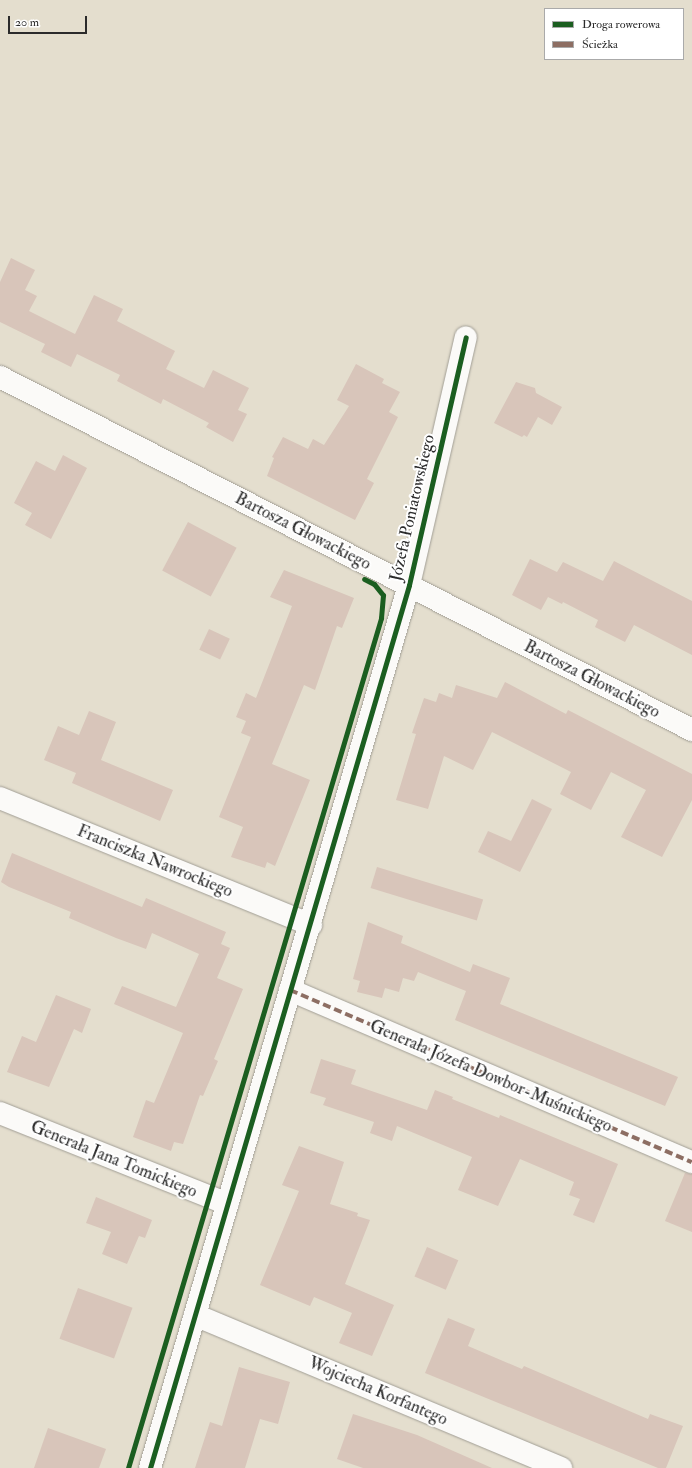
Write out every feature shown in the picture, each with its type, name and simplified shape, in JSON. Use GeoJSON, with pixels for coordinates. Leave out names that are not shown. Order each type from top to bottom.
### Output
{"type":"FeatureCollection","features":[{"type":"Feature","properties":{"kind":"street","name":"Józefa Poniatowskiego"},"geometry":{"type":"LineString","coordinates":[[150,1468],[290,990],[311,925],[409,585],[466,337]]}},
{"type":"Feature","properties":{"kind":"street","name":"Bartosza Głowackiego"},"geometry":{"type":"LineString","coordinates":[[0,377],[692,730]]}},
{"type":"Feature","properties":{"kind":"street","name":"Franciszka Nawrockiego"},"geometry":{"type":"LineString","coordinates":[[0,798],[311,925]]}},
{"type":"Feature","properties":{"kind":"street","name":"Generała Józefa Dowbor-Muśnickiego"},"geometry":{"type":"LineString","coordinates":[[290,990],[692,1162]]}},
{"type":"Feature","properties":{"kind":"street","name":"Generała Jana Tomickiego"},"geometry":{"type":"LineString","coordinates":[[0,1113],[228,1204]]}},
{"type":"Feature","properties":{"kind":"street","name":"Wojciecha Korfantego"},"geometry":{"type":"LineString","coordinates":[[195,1315],[561,1468]]}},
{"type":"Feature","properties":{"kind":"building"},"geometry":{"type":"Polygon","coordinates":[[[11,258],[35,270],[25,290],[37,296],[29,311],[75,334],[94,295],[123,309],[117,321],[175,351],[166,369],[204,388],[213,370],[249,388],[238,410],[247,414],[233,442],[206,427],[209,423],[163,399],[161,404],[117,381],[120,375],[77,354],[71,367],[41,352],[45,344],[0,322],[0,282],[11,258]]]}},
{"type":"Feature","properties":{"kind":"building"},"geometry":{"type":"Polygon","coordinates":[[[356,364],[384,379],[382,383],[400,392],[389,412],[398,417],[367,479],[374,483],[355,520],[267,476],[274,458],[272,457],[283,437],[308,449],[313,439],[324,445],[349,406],[337,400],[356,364]]]}},
{"type":"Feature","properties":{"kind":"building"},"geometry":{"type":"Polygon","coordinates":[[[516,382],[535,388],[536,393],[562,407],[552,425],[538,417],[527,437],[524,435],[522,437],[494,423],[516,382]]]}},
{"type":"Feature","properties":{"kind":"building"},"geometry":{"type":"Polygon","coordinates":[[[63,455],[87,468],[51,539],[25,525],[32,513],[14,503],[36,461],[55,471],[63,455]]]}},
{"type":"Feature","properties":{"kind":"building"},"geometry":{"type":"Polygon","coordinates":[[[188,522],[237,548],[211,596],[162,571],[188,522]]]}},
{"type":"Feature","properties":{"kind":"building"},"geometry":{"type":"Polygon","coordinates":[[[530,559],[557,572],[563,562],[603,581],[614,561],[692,601],[692,655],[634,625],[625,642],[595,627],[598,620],[563,602],[562,604],[548,597],[541,610],[512,595],[530,559]]]}},
{"type":"Feature","properties":{"kind":"building"},"geometry":{"type":"Polygon","coordinates":[[[284,570],[354,598],[342,628],[337,626],[315,690],[304,685],[272,764],[310,780],[275,866],[267,862],[265,868],[231,857],[243,827],[219,817],[251,737],[241,733],[246,721],[236,717],[246,693],[256,698],[292,606],[270,597],[284,570]]]}},
{"type":"Feature","properties":{"kind":"building"},"geometry":{"type":"Polygon","coordinates":[[[209,629],[230,639],[220,660],[199,650],[209,629]]]}},
{"type":"Feature","properties":{"kind":"building"},"geometry":{"type":"Polygon","coordinates":[[[505,682],[566,714],[568,710],[692,774],[692,800],[662,857],[621,837],[646,790],[611,772],[591,810],[560,794],[571,772],[492,732],[473,770],[444,756],[428,809],[396,800],[416,734],[412,733],[424,698],[436,702],[439,693],[452,698],[456,685],[497,698],[505,682]]]}},
{"type":"Feature","properties":{"kind":"building"},"geometry":{"type":"Polygon","coordinates":[[[89,711],[116,722],[101,760],[173,790],[160,821],[72,783],[76,773],[44,760],[58,726],[79,735],[89,711]]]}},
{"type":"Feature","properties":{"kind":"building"},"geometry":{"type":"Polygon","coordinates":[[[532,799],[552,809],[520,872],[478,852],[488,831],[511,841],[532,799]]]}},
{"type":"Feature","properties":{"kind":"building"},"geometry":{"type":"Polygon","coordinates":[[[12,853],[142,907],[146,898],[226,932],[221,944],[230,948],[217,978],[243,989],[214,1059],[218,1061],[203,1096],[200,1095],[183,1144],[174,1142],[171,1151],[133,1137],[146,1100],[154,1103],[183,1033],[114,1004],[122,986],[176,1007],[199,954],[152,933],[146,949],[69,918],[71,912],[9,887],[1,882],[12,853]]]}},
{"type":"Feature","properties":{"kind":"building"},"geometry":{"type":"Polygon","coordinates":[[[377,867],[483,899],[477,920],[371,888],[377,867]]]}},
{"type":"Feature","properties":{"kind":"building"},"geometry":{"type":"Polygon","coordinates":[[[368,922],[403,936],[401,943],[470,972],[473,964],[510,978],[500,1004],[678,1077],[665,1106],[455,1020],[466,991],[418,972],[414,981],[403,978],[399,992],[385,988],[382,998],[357,992],[360,981],[353,979],[368,922]]]}},
{"type":"Feature","properties":{"kind":"building"},"geometry":{"type":"Polygon","coordinates":[[[56,995],[91,1009],[82,1033],[74,1029],[49,1087],[7,1072],[22,1036],[36,1042],[56,995]]]}},
{"type":"Feature","properties":{"kind":"building"},"geometry":{"type":"Polygon","coordinates":[[[321,1059],[356,1070],[351,1084],[427,1110],[435,1090],[453,1097],[452,1099],[499,1118],[500,1115],[618,1164],[594,1223],[573,1215],[580,1199],[569,1195],[574,1182],[520,1159],[498,1206],[458,1190],[472,1157],[397,1126],[392,1141],[370,1133],[374,1122],[323,1105],[326,1098],[310,1093],[321,1059]]]}},
{"type":"Feature","properties":{"kind":"building"},"geometry":{"type":"Polygon","coordinates":[[[299,1146],[344,1162],[330,1204],[358,1213],[357,1216],[370,1220],[345,1284],[394,1305],[372,1356],[339,1343],[352,1313],[314,1297],[310,1306],[260,1285],[299,1191],[282,1185],[299,1146]]]}},
{"type":"Feature","properties":{"kind":"building"},"geometry":{"type":"Polygon","coordinates":[[[685,1173],[692,1174],[692,1232],[665,1221],[685,1173]]]}},
{"type":"Feature","properties":{"kind":"building"},"geometry":{"type":"Polygon","coordinates":[[[96,1197],[152,1220],[145,1238],[139,1236],[127,1264],[102,1254],[111,1232],[86,1223],[96,1197]]]}},
{"type":"Feature","properties":{"kind":"building"},"geometry":{"type":"Polygon","coordinates":[[[427,1247],[458,1260],[446,1290],[414,1276],[427,1247]]]}},
{"type":"Feature","properties":{"kind":"building"},"geometry":{"type":"Polygon","coordinates":[[[78,1288],[133,1308],[114,1359],[60,1339],[78,1288]]]}},
{"type":"Feature","properties":{"kind":"building"},"geometry":{"type":"Polygon","coordinates":[[[448,1318],[475,1329],[468,1346],[522,1369],[524,1366],[648,1419],[650,1414],[683,1426],[666,1468],[658,1468],[425,1373],[448,1318]]]}},
{"type":"Feature","properties":{"kind":"building"},"geometry":{"type":"Polygon","coordinates":[[[239,1367],[290,1382],[278,1424],[260,1419],[245,1468],[195,1468],[210,1422],[222,1426],[239,1367]]]}},
{"type":"Feature","properties":{"kind":"building"},"geometry":{"type":"Polygon","coordinates":[[[353,1414],[417,1435],[492,1468],[363,1468],[337,1459],[353,1414]]]}},
{"type":"Feature","properties":{"kind":"building"},"geometry":{"type":"Polygon","coordinates":[[[48,1428],[106,1449],[99,1468],[34,1468],[48,1428]]]}},
{"type":"Feature","properties":{"kind":"marked path"},"geometry":{"type":"LineString","coordinates":[[290,990],[692,1162]]}},
{"type":"Feature","properties":{"kind":"cycle path"},"geometry":{"type":"LineString","coordinates":[[150,1468],[409,585],[466,337]]}},
{"type":"Feature","properties":{"kind":"cycle path"},"geometry":{"type":"LineString","coordinates":[[128,1468],[381,618],[383,595],[374,584],[364,579]]}}]}
